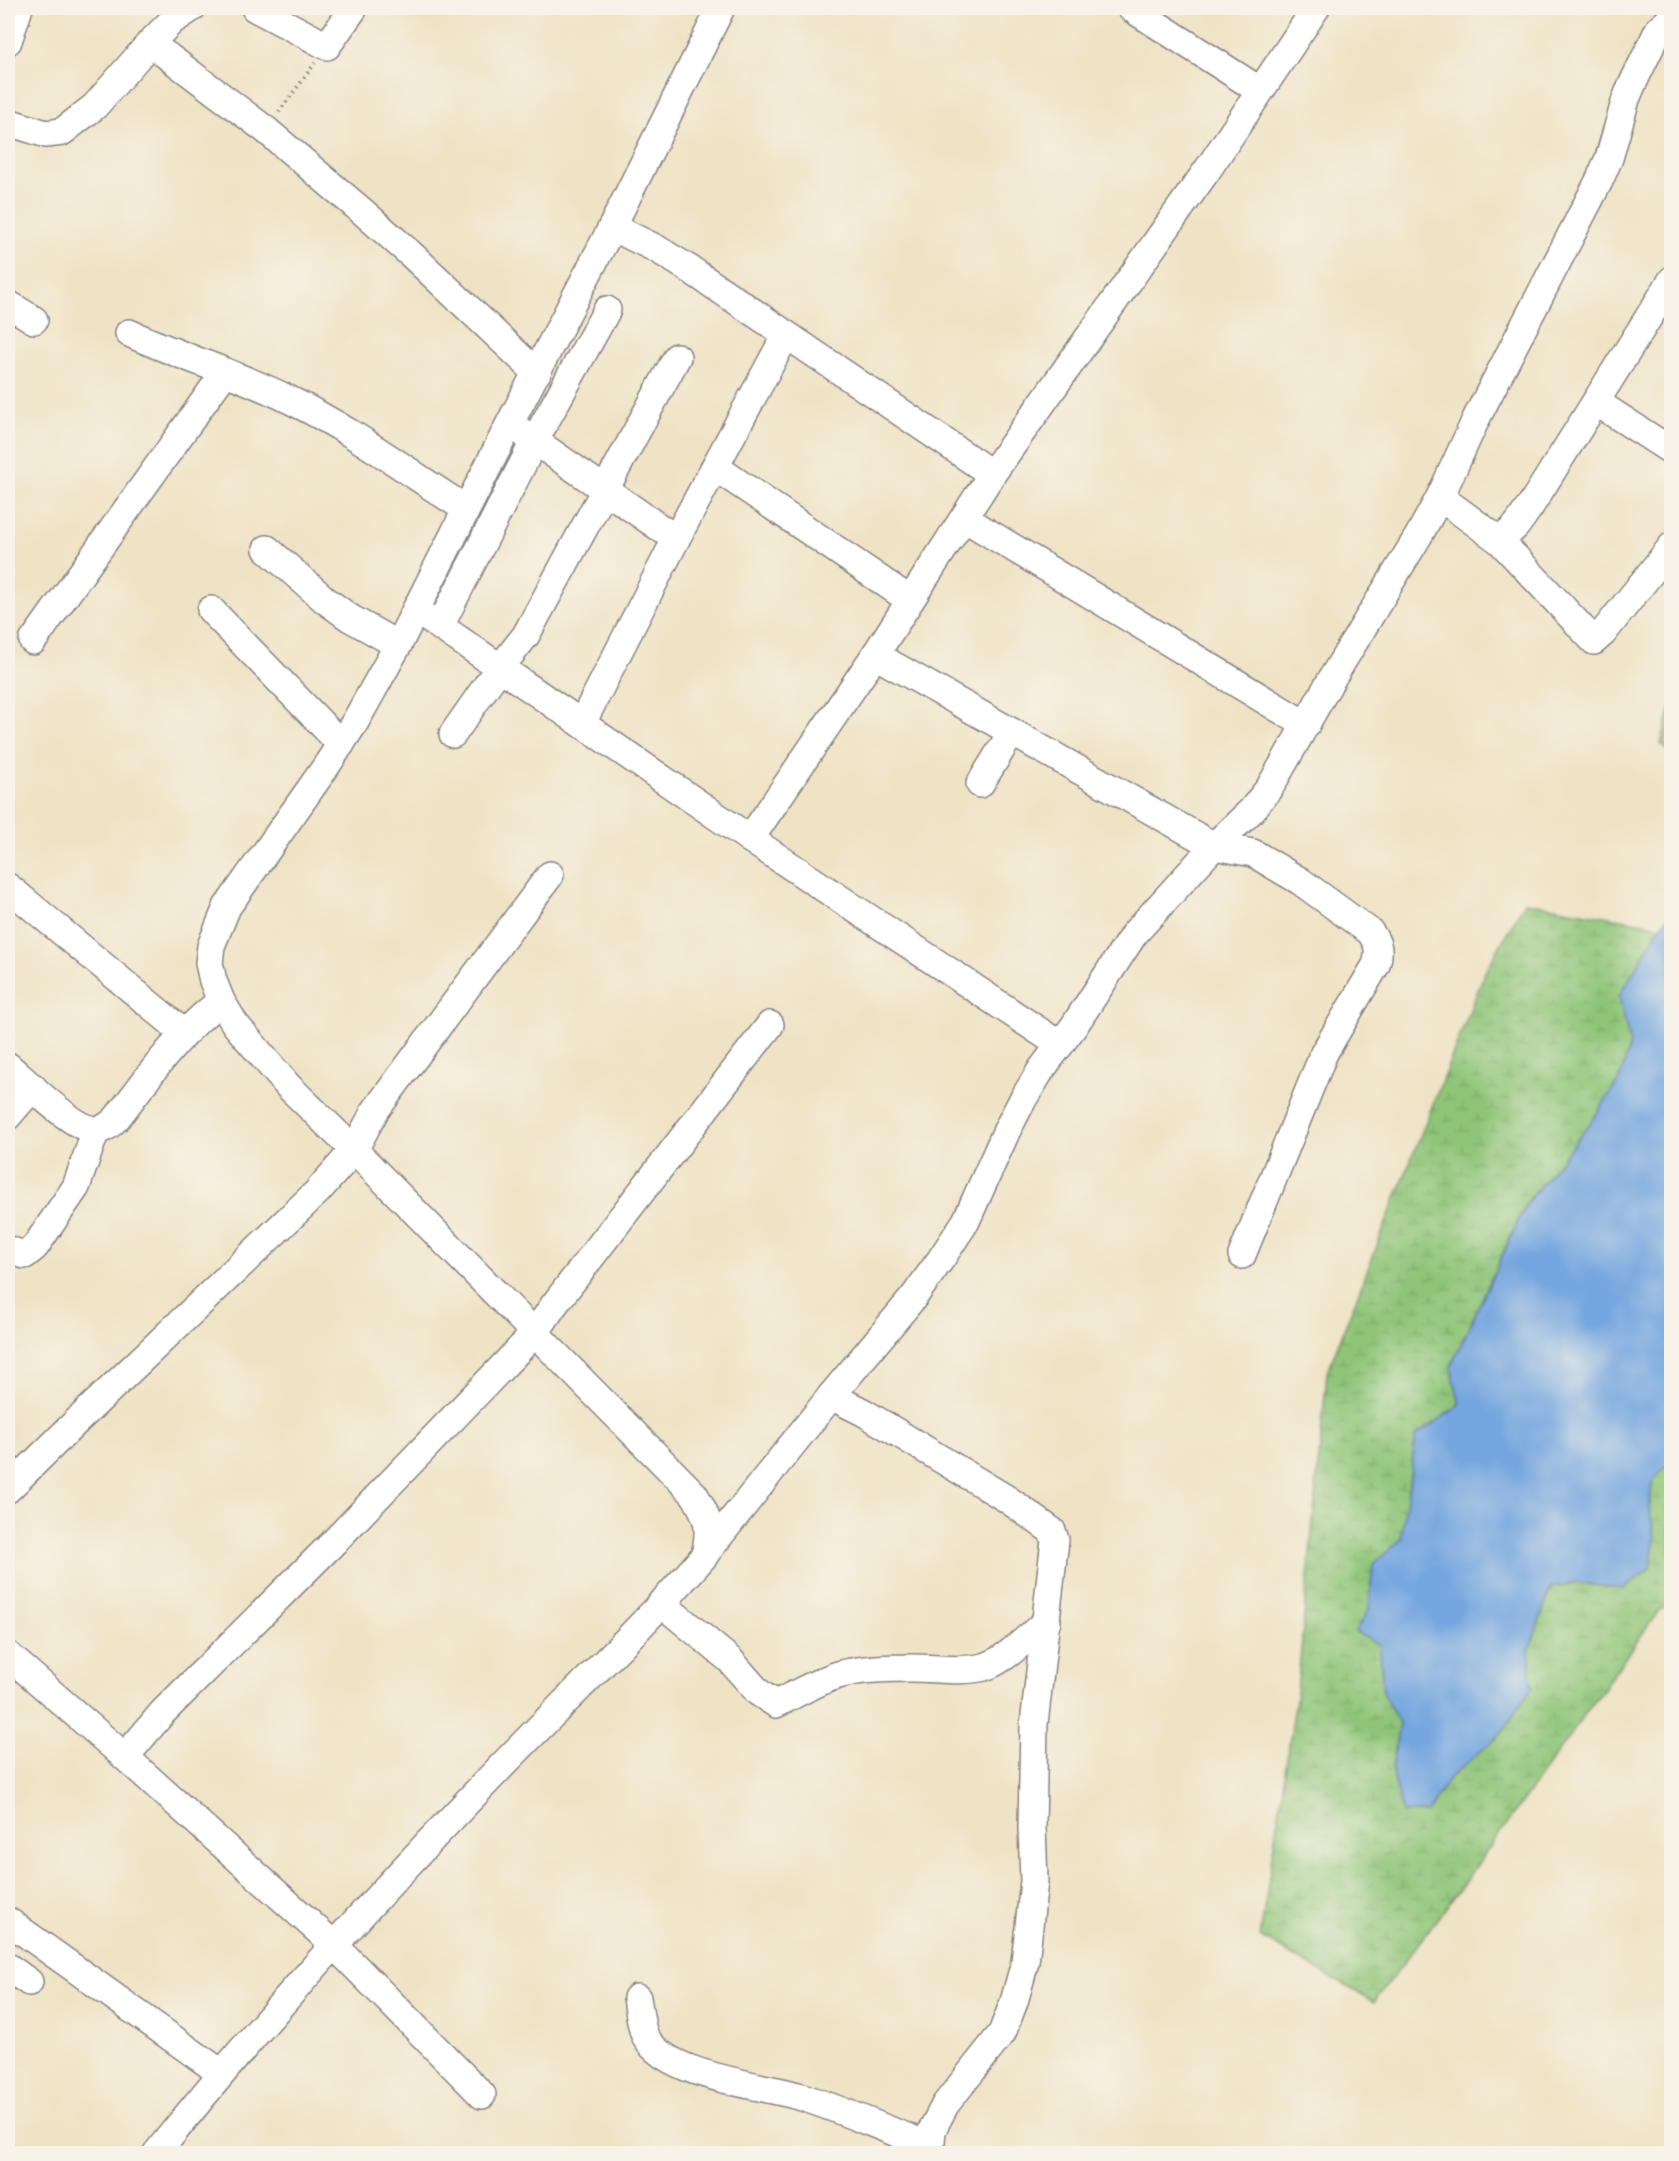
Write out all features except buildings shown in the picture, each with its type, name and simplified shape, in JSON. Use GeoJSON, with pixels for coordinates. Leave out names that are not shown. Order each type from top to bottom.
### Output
{"type":"FeatureCollection","features":[{"type":"Feature","properties":{"kind":"street"},"geometry":{"type":"LineString","coordinates":[[8,41],[19,8]]}},
{"type":"Feature","properties":{"kind":"street"},"geometry":{"type":"LineString","coordinates":[[8,122],[46,134],[62,132],[94,106],[172,21],[192,8]]}},
{"type":"Feature","properties":{"kind":"street"},"geometry":{"type":"LineString","coordinates":[[255,8],[327,46],[354,8]]}},
{"type":"Feature","properties":{"kind":"street"},"geometry":{"type":"LineString","coordinates":[[705,1555],[709,1524],[694,1494],[288,1086],[235,1024],[221,1001],[213,981],[210,963],[211,946],[227,907],[341,744],[398,645],[612,227],[721,8]]}},
{"type":"Feature","properties":{"kind":"street"},"geometry":{"type":"LineString","coordinates":[[1131,8],[1259,90]]}},
{"type":"Feature","properties":{"kind":"street"},"geometry":{"type":"LineString","coordinates":[[750,839],[875,655],[992,474],[1208,169],[1316,8]]}},
{"type":"Feature","properties":{"kind":"street"},"geometry":{"type":"LineString","coordinates":[[156,2154],[221,2073],[333,1944],[489,1779],[661,1604],[705,1555],[831,1396],[913,1298],[941,1259],[966,1221],[1022,1101],[1134,933],[1214,846],[1252,810],[1270,788],[1419,535],[1599,181],[1609,158],[1626,99],[1659,29],[1663,15]]}},
{"type":"Feature","properties":{"kind":"street"},"geometry":{"type":"LineString","coordinates":[[150,43],[266,130],[414,257],[537,373]]}},
{"type":"Feature","properties":{"kind":"street"},"geometry":{"type":"LineString","coordinates":[[612,227],[666,254],[992,474]]}},
{"type":"Feature","properties":{"kind":"street"},"geometry":{"type":"LineString","coordinates":[[1500,541],[1529,508],[1671,280]]}},
{"type":"Feature","properties":{"kind":"street"},"geometry":{"type":"LineString","coordinates":[[8,304],[34,320]]}},
{"type":"Feature","properties":{"kind":"street"},"geometry":{"type":"LineString","coordinates":[[440,626],[534,440],[608,310]]}},
{"type":"Feature","properties":{"kind":"street"},"geometry":{"type":"LineString","coordinates":[[129,333],[259,385],[320,416],[466,509]]}},
{"type":"Feature","properties":{"kind":"street"},"geometry":{"type":"LineString","coordinates":[[582,723],[676,539],[786,335]]}},
{"type":"Feature","properties":{"kind":"street"},"geometry":{"type":"LineString","coordinates":[[453,734],[526,635],[677,357]]}},
{"type":"Feature","properties":{"kind":"street"},"geometry":{"type":"LineString","coordinates":[[33,641],[225,372]]}},
{"type":"Feature","properties":{"kind":"street"},"geometry":{"type":"LineString","coordinates":[[1596,402],[1670,450]]}},
{"type":"Feature","properties":{"kind":"street"},"geometry":{"type":"LineString","coordinates":[[510,423],[676,539]]}},
{"type":"Feature","properties":{"kind":"street"},"geometry":{"type":"LineString","coordinates":[[715,467],[910,600]]}},
{"type":"Feature","properties":{"kind":"street"},"geometry":{"type":"LineString","coordinates":[[1440,497],[1500,541],[1594,641],[1603,633],[1671,546]]}},
{"type":"Feature","properties":{"kind":"street"},"geometry":{"type":"LineString","coordinates":[[964,518],[1306,725]]}},
{"type":"Feature","properties":{"kind":"street"},"geometry":{"type":"LineString","coordinates":[[267,549],[325,600],[350,618],[398,645]]}},
{"type":"Feature","properties":{"kind":"street"},"geometry":{"type":"LineString","coordinates":[[211,610],[341,744]]}},
{"type":"Feature","properties":{"kind":"street"},"geometry":{"type":"LineString","coordinates":[[416,610],[750,839],[1060,1045]]}},
{"type":"Feature","properties":{"kind":"street"},"geometry":{"type":"LineString","coordinates":[[875,655],[1214,846],[1253,854],[1300,881],[1370,932],[1377,941],[1379,953],[1376,966],[1324,1053],[1242,1255]]}},
{"type":"Feature","properties":{"kind":"street"},"geometry":{"type":"LineString","coordinates":[[980,784],[1012,732]]}},
{"type":"Feature","properties":{"kind":"street"},"geometry":{"type":"LineString","coordinates":[[8,1490],[85,1413],[317,1192],[354,1150],[375,1111],[550,875]]}},
{"type":"Feature","properties":{"kind":"street"},"geometry":{"type":"LineString","coordinates":[[8,887],[184,1033]]}},
{"type":"Feature","properties":{"kind":"street"},"geometry":{"type":"LineString","coordinates":[[8,1066],[76,1124],[96,1130],[106,1128],[116,1119],[184,1033],[198,1018],[221,1001]]}},
{"type":"Feature","properties":{"kind":"street"},"geometry":{"type":"LineString","coordinates":[[125,1757],[163,1712],[339,1536],[535,1333],[554,1305],[770,1024]]}},
{"type":"Feature","properties":{"kind":"street"},"geometry":{"type":"LineString","coordinates":[[8,1116],[33,1087]]}},
{"type":"Feature","properties":{"kind":"street"},"geometry":{"type":"LineString","coordinates":[[8,1250],[25,1255],[35,1247],[76,1187],[96,1130]]}},
{"type":"Feature","properties":{"kind":"street"},"geometry":{"type":"LineString","coordinates":[[637,1998],[646,2038],[661,2053],[691,2069],[741,2084],[801,2097],[931,2150],[932,2130],[945,2105],[1002,2032],[1014,2002],[1025,1962],[1034,1881],[1034,1747],[1055,1540],[1052,1532],[1007,1498],[863,1412],[831,1396]]}},
{"type":"Feature","properties":{"kind":"street"},"geometry":{"type":"LineString","coordinates":[[661,1604],[730,1660],[759,1693],[776,1704],[839,1675],[864,1670],[985,1667],[1005,1656],[1047,1622]]}},
{"type":"Feature","properties":{"kind":"street"},"geometry":{"type":"LineString","coordinates":[[8,1655],[333,1944],[482,2095]]}},
{"type":"Feature","properties":{"kind":"street"},"geometry":{"type":"LineString","coordinates":[[1005,1656],[1038,1696]]}},
{"type":"Feature","properties":{"kind":"street"},"geometry":{"type":"LineString","coordinates":[[8,1921],[221,2073]]}},
{"type":"Feature","properties":{"kind":"path"},"geometry":{"type":"LineString","coordinates":[[266,130],[327,46]]}},
{"type":"Feature","properties":{"kind":"green space"},"geometry":{"type":"Polygon","coordinates":[[[1671,707],[1671,753],[1661,744],[1671,707]]]}},
{"type":"Feature","properties":{"kind":"green space"},"geometry":{"type":"Polygon","coordinates":[[[1525,902],[1661,926],[1619,996],[1630,1044],[1620,1079],[1589,1125],[1526,1203],[1451,1366],[1460,1405],[1416,1436],[1401,1539],[1373,1565],[1369,1609],[1355,1632],[1380,1644],[1383,1694],[1399,1723],[1392,1768],[1427,1813],[1450,1777],[1501,1734],[1532,1688],[1529,1651],[1551,1587],[1578,1583],[1624,1589],[1655,1538],[1649,1509],[1652,1483],[1671,1458],[1671,1603],[1658,1612],[1462,1886],[1374,2002],[1260,1937],[1297,1692],[1327,1373],[1485,972],[1525,902]]]}},
{"type":"Feature","properties":{"kind":"water"},"geometry":{"type":"Polygon","coordinates":[[[1671,912],[1672,1458],[1652,1483],[1649,1509],[1655,1537],[1650,1568],[1624,1589],[1578,1583],[1551,1587],[1529,1651],[1532,1688],[1501,1734],[1450,1777],[1427,1813],[1402,1813],[1392,1768],[1399,1723],[1383,1694],[1380,1645],[1355,1632],[1369,1609],[1373,1565],[1401,1539],[1416,1436],[1460,1405],[1451,1366],[1527,1203],[1589,1125],[1620,1079],[1630,1044],[1619,996],[1671,912]]]}}]}
